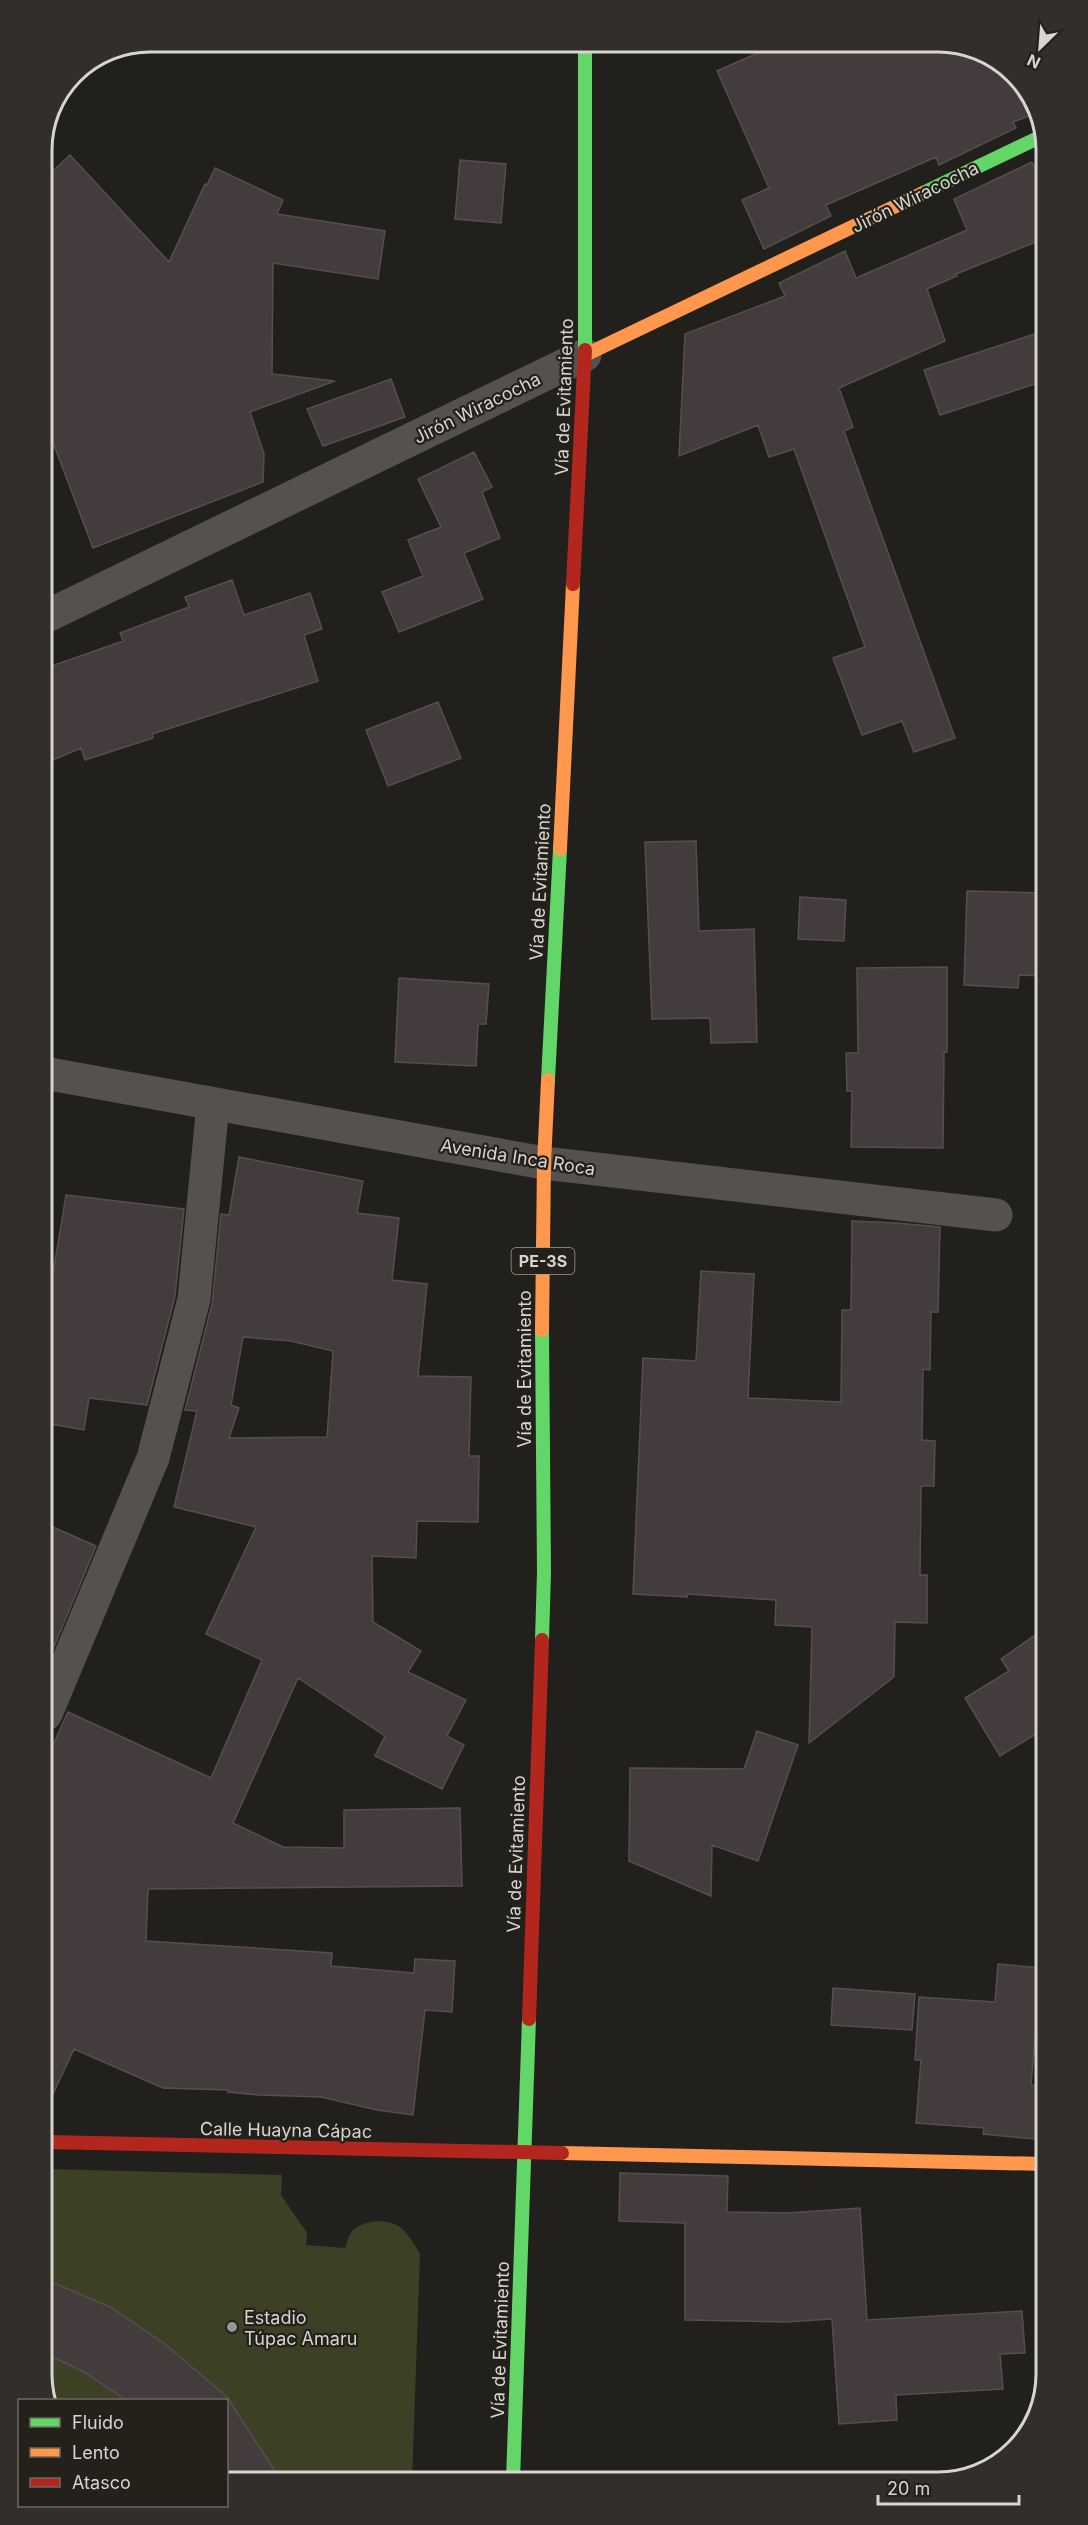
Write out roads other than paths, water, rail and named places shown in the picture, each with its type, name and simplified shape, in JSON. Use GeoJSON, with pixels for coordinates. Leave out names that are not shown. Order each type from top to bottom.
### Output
{"type":"FeatureCollection","features":[{"type":"Feature","properties":{"kind":"main road","name":"Vía de Evitamiento"},"geometry":{"type":"LineString","coordinates":[[513,2472],[544,1572],[541,1374],[544,1163],[585,355],[585,53]]}},
{"type":"Feature","properties":{"kind":"main road","name":"Jirón Wiracocha"},"geometry":{"type":"LineString","coordinates":[[585,355],[1035,139]]}},
{"type":"Feature","properties":{"kind":"main road","name":"Calle Huayna Cápac"},"geometry":{"type":"LineString","coordinates":[[52,2142],[1036,2164]]}},
{"type":"Feature","properties":{"kind":"street","name":"Jirón Wiracocha"},"geometry":{"type":"LineString","coordinates":[[53,613],[585,355]]}},
{"type":"Feature","properties":{"kind":"street","name":"Avenida Inca Roca"},"geometry":{"type":"LineString","coordinates":[[53,1074],[544,1163],[996,1215]]}},
{"type":"Feature","properties":{"kind":"street"},"geometry":{"type":"LineString","coordinates":[[54,1669],[153,1458],[194,1299],[213,1104]]}},
{"type":"Feature","properties":{"kind":"place","name":"Estadio Túpac Amaru"},"geometry":{"type":"Point","coordinates":[232,2327]}}]}
